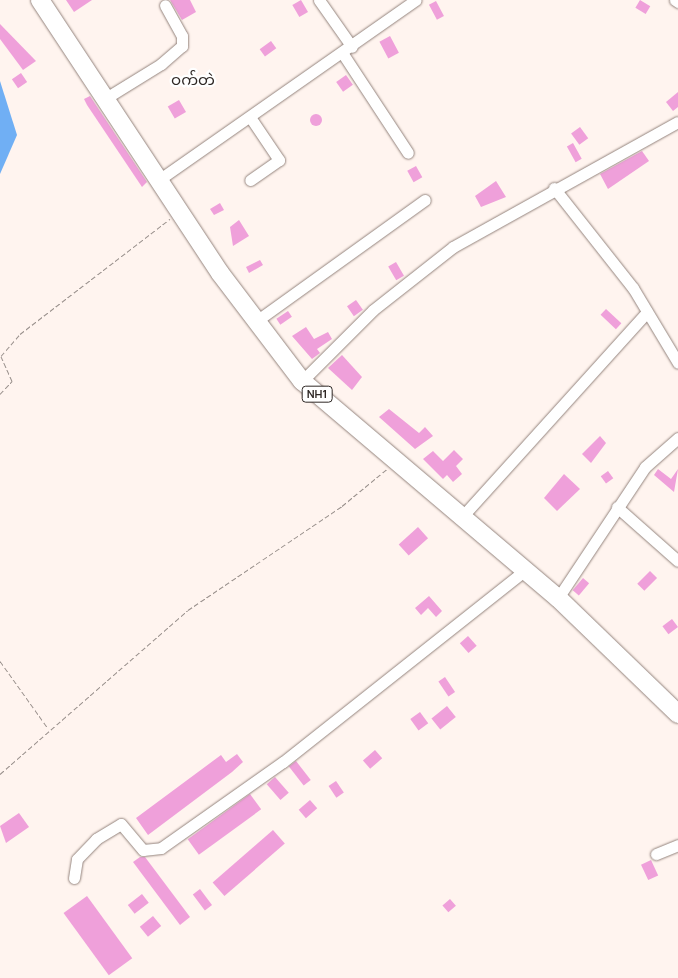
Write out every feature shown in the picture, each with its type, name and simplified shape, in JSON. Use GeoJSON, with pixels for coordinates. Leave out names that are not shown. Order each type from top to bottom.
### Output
{"type":"FeatureCollection","features":[{"type":"Feature","properties":{"kind":"highway","name":"NH1"},"geometry":{"type":"LineString","coordinates":[[40,0],[255,322],[302,380],[460,518],[558,598],[678,714]]}},
{"type":"Feature","properties":{"kind":"street"},"geometry":{"type":"LineString","coordinates":[[320,0],[408,152]]}},
{"type":"Feature","properties":{"kind":"street"},"geometry":{"type":"LineString","coordinates":[[160,179],[348,50],[416,0]]}},
{"type":"Feature","properties":{"kind":"street"},"geometry":{"type":"LineString","coordinates":[[106,98],[182,46],[182,36],[165,4]]}},
{"type":"Feature","properties":{"kind":"street"},"geometry":{"type":"LineString","coordinates":[[250,117],[278,160],[250,180]]}},
{"type":"Feature","properties":{"kind":"street"},"geometry":{"type":"LineString","coordinates":[[302,380],[373,310],[454,247],[554,188],[678,122]]}},
{"type":"Feature","properties":{"kind":"street"},"geometry":{"type":"LineString","coordinates":[[554,188],[647,312],[678,363]]}},
{"type":"Feature","properties":{"kind":"street"},"geometry":{"type":"LineString","coordinates":[[255,322],[425,200]]}},
{"type":"Feature","properties":{"kind":"street"},"geometry":{"type":"LineString","coordinates":[[460,518],[647,312]]}},
{"type":"Feature","properties":{"kind":"street"},"geometry":{"type":"LineString","coordinates":[[558,598],[645,467],[678,438]]}},
{"type":"Feature","properties":{"kind":"street"},"geometry":{"type":"LineString","coordinates":[[617,508],[678,561]]}},
{"type":"Feature","properties":{"kind":"street"},"geometry":{"type":"LineString","coordinates":[[74,878],[77,859],[96,839],[121,824],[143,850],[161,848],[283,762],[525,570]]}},
{"type":"Feature","properties":{"kind":"street"},"geometry":{"type":"LineString","coordinates":[[656,854],[678,845]]}},
{"type":"Feature","properties":{"kind":"path"},"geometry":{"type":"LineString","coordinates":[[0,394],[12,381],[2,356],[20,334],[181,212]]}},
{"type":"Feature","properties":{"kind":"path"},"geometry":{"type":"LineString","coordinates":[[0,774],[48,728],[188,610],[342,506],[395,462]]}},
{"type":"Feature","properties":{"kind":"path"},"geometry":{"type":"LineString","coordinates":[[0,660],[48,728]]}},
{"type":"Feature","properties":{"kind":"water"},"geometry":{"type":"Polygon","coordinates":[[[0,81],[17,135],[0,174],[0,81]]]}},
{"type":"Feature","properties":{"kind":"building"},"geometry":{"type":"Polygon","coordinates":[[[66,0],[92,0],[74,12],[66,0]]]}},
{"type":"Feature","properties":{"kind":"building"},"geometry":{"type":"Polygon","coordinates":[[[170,0],[190,0],[196,12],[182,20],[170,0]]]}},
{"type":"Feature","properties":{"kind":"building"},"geometry":{"type":"Polygon","coordinates":[[[301,0],[308,12],[299,17],[292,5],[301,0]]]}},
{"type":"Feature","properties":{"kind":"building"},"geometry":{"type":"Polygon","coordinates":[[[640,0],[650,6],[646,14],[635,8],[640,0]]]}},
{"type":"Feature","properties":{"kind":"building"},"geometry":{"type":"Polygon","coordinates":[[[436,1],[444,16],[437,20],[429,5],[436,1]]]}},
{"type":"Feature","properties":{"kind":"building"},"geometry":{"type":"Polygon","coordinates":[[[0,24],[36,61],[23,70],[0,39],[0,24]]]}},
{"type":"Feature","properties":{"kind":"building"},"geometry":{"type":"Polygon","coordinates":[[[390,36],[399,53],[388,58],[379,42],[390,36]]]}},
{"type":"Feature","properties":{"kind":"building"},"geometry":{"type":"Polygon","coordinates":[[[271,41],[276,48],[265,57],[260,49],[271,41]]]}},
{"type":"Feature","properties":{"kind":"building"},"geometry":{"type":"Polygon","coordinates":[[[21,73],[27,82],[18,88],[12,79],[21,73]]]}},
{"type":"Feature","properties":{"kind":"building"},"geometry":{"type":"Polygon","coordinates":[[[346,75],[353,85],[343,92],[336,82],[346,75]]]}},
{"type":"Feature","properties":{"kind":"building"},"geometry":{"type":"Polygon","coordinates":[[[678,92],[678,107],[673,111],[666,102],[678,92]]]}},
{"type":"Feature","properties":{"kind":"building"},"geometry":{"type":"Polygon","coordinates":[[[90,96],[147,182],[142,187],[87,105],[84,99],[90,96]]]}},
{"type":"Feature","properties":{"kind":"building"},"geometry":{"type":"Polygon","coordinates":[[[179,100],[186,112],[175,119],[168,107],[179,100]]]}},
{"type":"Feature","properties":{"kind":"building"},"geometry":{"type":"Polygon","coordinates":[[[318,114],[321,115],[321,125],[314,126],[311,125],[310,118],[311,115],[318,114]]]}},
{"type":"Feature","properties":{"kind":"building"},"geometry":{"type":"Polygon","coordinates":[[[580,127],[588,138],[579,145],[571,133],[580,127]]]}},
{"type":"Feature","properties":{"kind":"building"},"geometry":{"type":"Polygon","coordinates":[[[573,143],[582,159],[576,162],[567,146],[573,143]]]}},
{"type":"Feature","properties":{"kind":"building"},"geometry":{"type":"Polygon","coordinates":[[[642,151],[649,161],[608,189],[600,174],[642,151]]]}},
{"type":"Feature","properties":{"kind":"building"},"geometry":{"type":"Polygon","coordinates":[[[416,166],[422,177],[414,182],[407,171],[416,166]]]}},
{"type":"Feature","properties":{"kind":"building"},"geometry":{"type":"Polygon","coordinates":[[[496,181],[506,197],[481,207],[475,196],[496,181]]]}},
{"type":"Feature","properties":{"kind":"building"},"geometry":{"type":"Polygon","coordinates":[[[220,203],[224,210],[214,215],[210,209],[220,203]]]}},
{"type":"Feature","properties":{"kind":"building"},"geometry":{"type":"Polygon","coordinates":[[[239,220],[249,236],[233,246],[230,227],[239,220]]]}},
{"type":"Feature","properties":{"kind":"building"},"geometry":{"type":"Polygon","coordinates":[[[260,260],[263,265],[249,273],[246,267],[260,260]]]}},
{"type":"Feature","properties":{"kind":"building"},"geometry":{"type":"Polygon","coordinates":[[[396,262],[404,276],[396,280],[388,266],[396,262]]]}},
{"type":"Feature","properties":{"kind":"building"},"geometry":{"type":"Polygon","coordinates":[[[356,300],[363,310],[354,316],[347,306],[356,300]]]}},
{"type":"Feature","properties":{"kind":"building"},"geometry":{"type":"Polygon","coordinates":[[[606,309],[621,323],[616,329],[601,315],[606,309]]]}},
{"type":"Feature","properties":{"kind":"building"},"geometry":{"type":"Polygon","coordinates":[[[288,311],[292,317],[280,325],[276,319],[288,311]]]}},
{"type":"Feature","properties":{"kind":"building"},"geometry":{"type":"Polygon","coordinates":[[[306,327],[314,339],[328,332],[332,339],[317,349],[320,353],[312,359],[292,336],[306,327]]]}},
{"type":"Feature","properties":{"kind":"building"},"geometry":{"type":"Polygon","coordinates":[[[342,355],[362,377],[352,390],[328,368],[342,355]]]}},
{"type":"Feature","properties":{"kind":"building"},"geometry":{"type":"Polygon","coordinates":[[[389,409],[419,433],[425,427],[433,436],[415,449],[379,417],[389,409]]]}},
{"type":"Feature","properties":{"kind":"building"},"geometry":{"type":"Polygon","coordinates":[[[600,436],[606,443],[591,463],[582,454],[600,436]]]}},
{"type":"Feature","properties":{"kind":"building"},"geometry":{"type":"Polygon","coordinates":[[[454,450],[463,459],[456,466],[462,474],[453,482],[447,475],[443,479],[423,459],[433,451],[443,461],[454,450]]]}},
{"type":"Feature","properties":{"kind":"building"},"geometry":{"type":"Polygon","coordinates":[[[658,469],[671,479],[678,469],[674,492],[654,475],[658,469]]]}},
{"type":"Feature","properties":{"kind":"building"},"geometry":{"type":"Polygon","coordinates":[[[608,471],[613,478],[606,484],[601,476],[608,471]]]}},
{"type":"Feature","properties":{"kind":"building"},"geometry":{"type":"Polygon","coordinates":[[[564,474],[580,489],[557,511],[544,498],[564,474]]]}},
{"type":"Feature","properties":{"kind":"building"},"geometry":{"type":"Polygon","coordinates":[[[418,527],[428,538],[409,556],[399,544],[418,527]]]}},
{"type":"Feature","properties":{"kind":"building"},"geometry":{"type":"Polygon","coordinates":[[[650,571],[657,578],[644,591],[637,584],[650,571]]]}},
{"type":"Feature","properties":{"kind":"building"},"geometry":{"type":"Polygon","coordinates":[[[583,578],[589,583],[579,595],[573,590],[583,578]]]}},
{"type":"Feature","properties":{"kind":"building"},"geometry":{"type":"Polygon","coordinates":[[[429,596],[442,611],[436,617],[428,608],[421,615],[415,608],[429,596]]]}},
{"type":"Feature","properties":{"kind":"building"},"geometry":{"type":"Polygon","coordinates":[[[672,619],[678,627],[668,634],[662,626],[672,619]]]}},
{"type":"Feature","properties":{"kind":"building"},"geometry":{"type":"Polygon","coordinates":[[[468,636],[477,646],[469,653],[460,643],[468,636]]]}},
{"type":"Feature","properties":{"kind":"building"},"geometry":{"type":"Polygon","coordinates":[[[445,677],[455,692],[448,696],[438,681],[445,677]]]}},
{"type":"Feature","properties":{"kind":"building"},"geometry":{"type":"Polygon","coordinates":[[[447,706],[456,717],[440,729],[431,719],[447,706]]]}},
{"type":"Feature","properties":{"kind":"building"},"geometry":{"type":"Polygon","coordinates":[[[420,712],[428,723],[419,730],[410,719],[420,712]]]}},
{"type":"Feature","properties":{"kind":"building"},"geometry":{"type":"Polygon","coordinates":[[[375,750],[382,758],[370,769],[363,760],[375,750]]]}},
{"type":"Feature","properties":{"kind":"building"},"geometry":{"type":"Polygon","coordinates":[[[237,754],[243,762],[148,835],[136,818],[221,755],[226,762],[237,754]]]}},
{"type":"Feature","properties":{"kind":"building"},"geometry":{"type":"Polygon","coordinates":[[[296,761],[311,780],[304,785],[289,767],[296,761]]]}},
{"type":"Feature","properties":{"kind":"building"},"geometry":{"type":"Polygon","coordinates":[[[275,777],[289,793],[280,800],[267,784],[275,777]]]}},
{"type":"Feature","properties":{"kind":"building"},"geometry":{"type":"Polygon","coordinates":[[[336,781],[344,793],[336,798],[329,786],[336,781]]]}},
{"type":"Feature","properties":{"kind":"building"},"geometry":{"type":"Polygon","coordinates":[[[250,794],[261,809],[199,855],[188,839],[250,794]]]}},
{"type":"Feature","properties":{"kind":"building"},"geometry":{"type":"Polygon","coordinates":[[[310,800],[317,808],[306,818],[299,810],[310,800]]]}},
{"type":"Feature","properties":{"kind":"building"},"geometry":{"type":"Polygon","coordinates":[[[19,813],[29,827],[6,843],[0,826],[19,813]]]}},
{"type":"Feature","properties":{"kind":"building"},"geometry":{"type":"Polygon","coordinates":[[[273,830],[285,844],[224,896],[213,882],[273,830]]]}},
{"type":"Feature","properties":{"kind":"building"},"geometry":{"type":"Polygon","coordinates":[[[140,857],[145,857],[190,917],[180,925],[133,862],[140,857]]]}},
{"type":"Feature","properties":{"kind":"building"},"geometry":{"type":"Polygon","coordinates":[[[651,860],[658,875],[648,880],[641,865],[651,860]]]}},
{"type":"Feature","properties":{"kind":"building"},"geometry":{"type":"Polygon","coordinates":[[[200,889],[212,905],[205,910],[193,894],[200,889]]]}},
{"type":"Feature","properties":{"kind":"building"},"geometry":{"type":"Polygon","coordinates":[[[142,894],[149,903],[135,914],[128,905],[142,894]]]}},
{"type":"Feature","properties":{"kind":"building"},"geometry":{"type":"Polygon","coordinates":[[[87,896],[132,958],[109,975],[64,913],[87,896]]]}},
{"type":"Feature","properties":{"kind":"building"},"geometry":{"type":"Polygon","coordinates":[[[450,899],[456,906],[448,912],[442,906],[450,899]]]}},
{"type":"Feature","properties":{"kind":"building"},"geometry":{"type":"Polygon","coordinates":[[[153,916],[161,926],[148,937],[140,927],[153,916]]]}},
{"type":"Feature","properties":{"kind":"district","name":"ဝက်တဲ"},"geometry":{"type":"Point","coordinates":[193,80]}}]}
